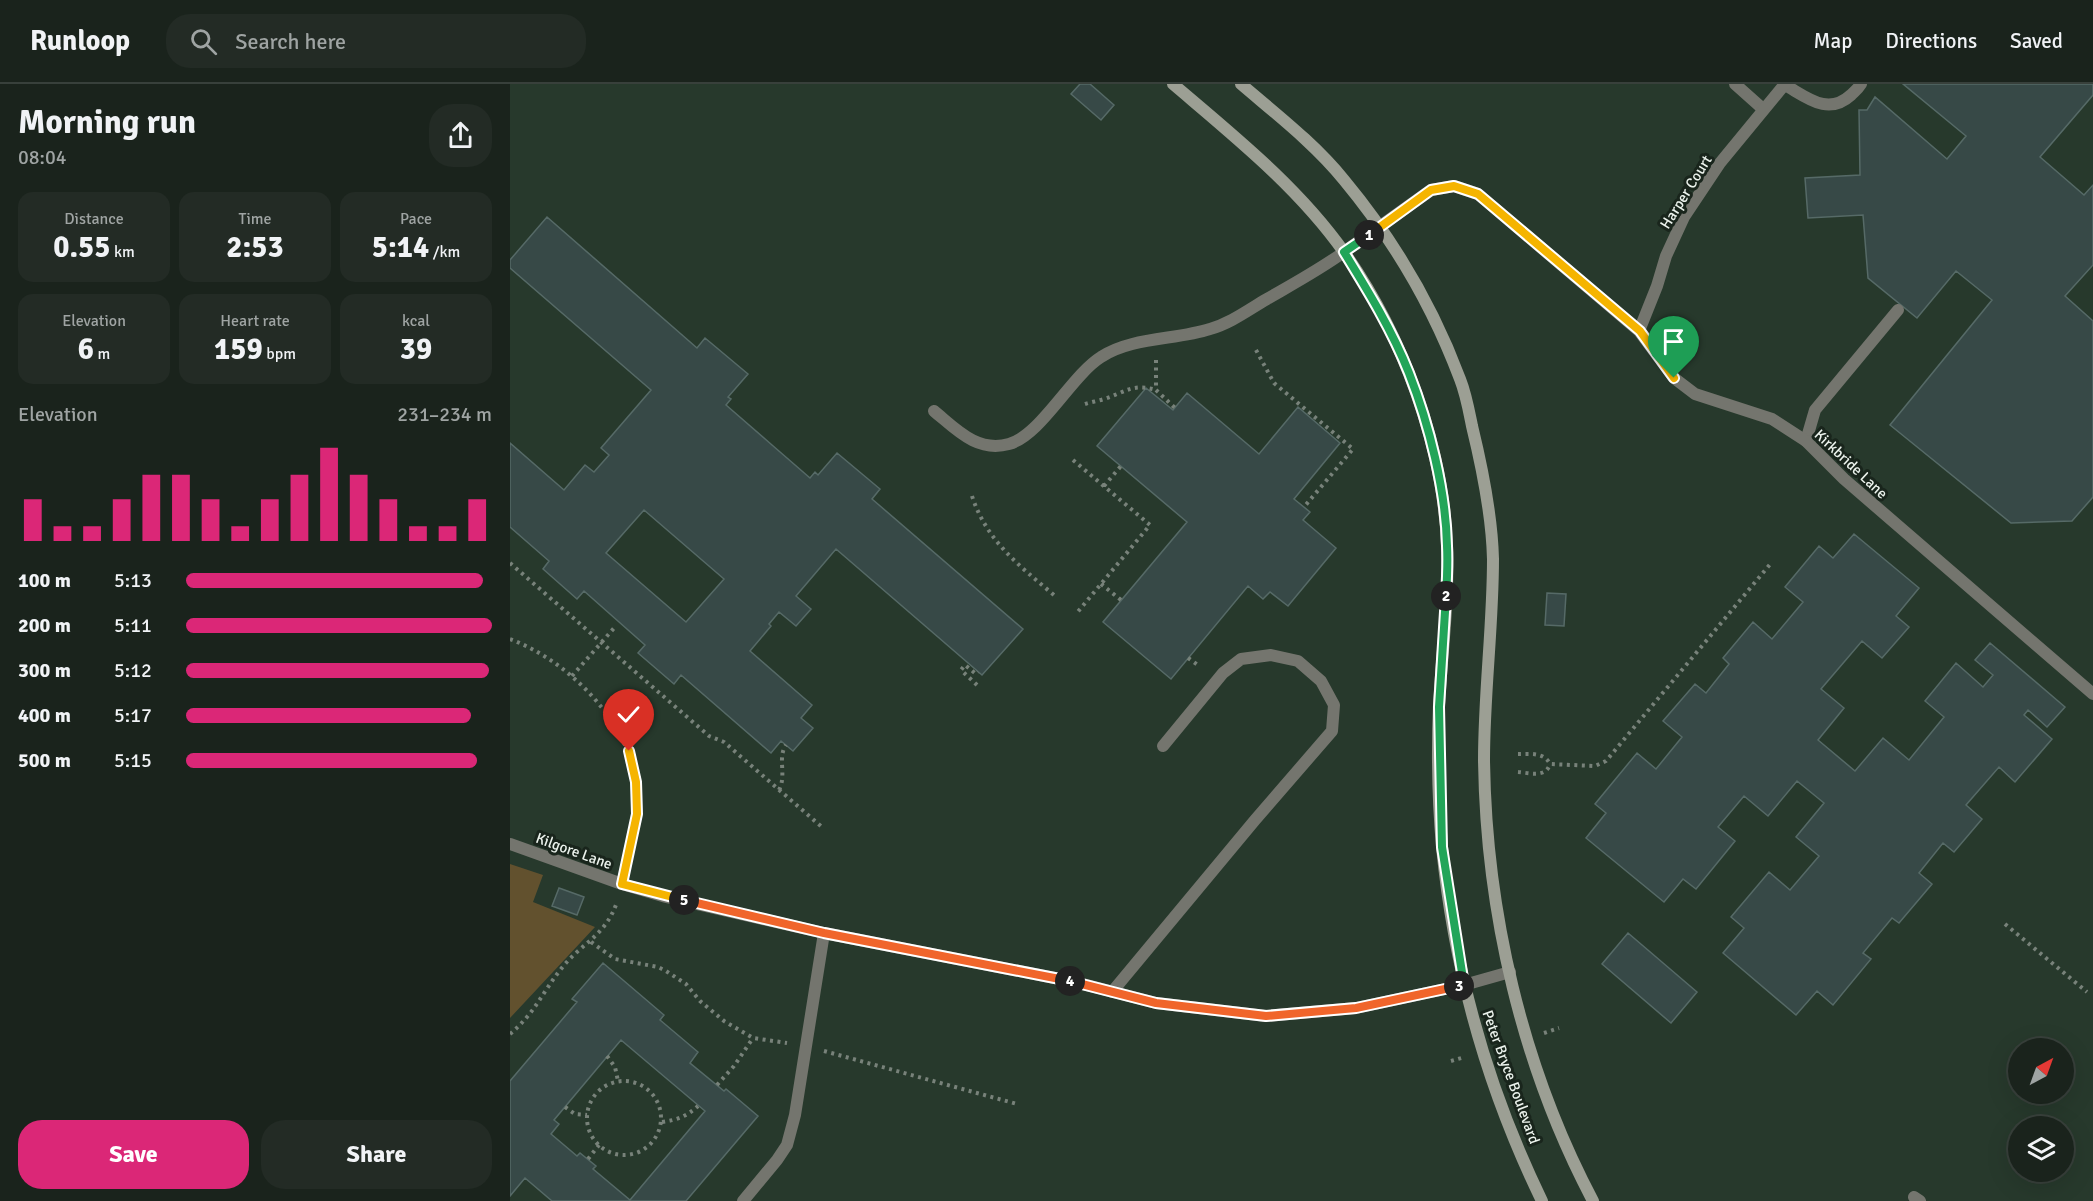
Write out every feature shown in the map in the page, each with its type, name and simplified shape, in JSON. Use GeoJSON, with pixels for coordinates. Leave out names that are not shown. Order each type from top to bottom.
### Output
{"type":"FeatureCollection","features":[{"type":"Feature","properties":{"kind":"street","name":"Peter Bryce Boulevard"},"geometry":{"type":"LineString","coordinates":[[1173,84],[1272,171],[1309,208],[1344,252],[1378,307],[1409,373],[1430,440],[1442,494],[1447,545],[1446,618],[1439,707],[1442,847],[1464,985],[1483,1053],[1505,1114],[1542,1201]]}},
{"type":"Feature","properties":{"kind":"street","name":"Peter Bryce Boulevard"},"geometry":{"type":"LineString","coordinates":[[1241,84],[1292,128],[1342,177],[1380,227],[1418,285],[1461,381],[1483,470],[1493,556],[1484,763],[1488,830],[1496,897],[1510,972],[1527,1039],[1561,1132],[1593,1201]]}},
{"type":"Feature","properties":{"kind":"street"},"geometry":{"type":"LineString","coordinates":[[1735,84],[1763,109]]}},
{"type":"Feature","properties":{"kind":"street"},"geometry":{"type":"LineString","coordinates":[[1785,84],[1808,99],[1831,106],[1843,102],[1861,84]]}},
{"type":"Feature","properties":{"kind":"street","name":"Harper Court"},"geometry":{"type":"LineString","coordinates":[[1640,331],[1666,255],[1684,217],[1720,163],[1785,84]]}},
{"type":"Feature","properties":{"kind":"street","name":"Kirkbride Lane"},"geometry":{"type":"LineString","coordinates":[[934,411],[965,437],[975,442],[986,446],[1009,444],[1030,432],[1076,380],[1101,357],[1133,343],[1187,336],[1225,324],[1314,274],[1431,190],[1454,186],[1478,194],[1640,331],[1674,378],[1695,394],[1772,419],[1806,441],[1844,479],[2093,694]]}},
{"type":"Feature","properties":{"kind":"street"},"geometry":{"type":"LineString","coordinates":[[1806,441],[1815,410],[1898,310]]}},
{"type":"Feature","properties":{"kind":"street"},"geometry":{"type":"LineString","coordinates":[[1112,992],[1332,730],[1334,705],[1321,681],[1298,661],[1271,655],[1241,659],[1224,673],[1163,746]]}},
{"type":"Feature","properties":{"kind":"street","name":"Kilgore Lane"},"geometry":{"type":"LineString","coordinates":[[510,843],[622,884],[824,933],[1075,982],[1156,1003],[1266,1016],[1356,1008],[1464,985],[1510,972]]}},
{"type":"Feature","properties":{"kind":"street"},"geometry":{"type":"LineString","coordinates":[[743,1201],[787,1145],[795,1115],[824,933]]}},
{"type":"Feature","properties":{"kind":"path"},"geometry":{"type":"LineString","coordinates":[[1256,350],[1274,383],[1353,448],[1304,507]]}},
{"type":"Feature","properties":{"kind":"path"},"geometry":{"type":"LineString","coordinates":[[1156,360],[1156,390]]}},
{"type":"Feature","properties":{"kind":"path"},"geometry":{"type":"LineString","coordinates":[[1085,404],[1144,386],[1156,390],[1175,408]]}},
{"type":"Feature","properties":{"kind":"path"},"geometry":{"type":"LineString","coordinates":[[1073,460],[1150,525],[1076,614]]}},
{"type":"Feature","properties":{"kind":"path"},"geometry":{"type":"LineString","coordinates":[[1104,486],[1121,466]]}},
{"type":"Feature","properties":{"kind":"path"},"geometry":{"type":"LineString","coordinates":[[972,496],[977,512],[991,537],[1006,554],[1055,596]]}},
{"type":"Feature","properties":{"kind":"path"},"geometry":{"type":"LineString","coordinates":[[1550,764],[1595,766],[1605,761],[1772,562]]}},
{"type":"Feature","properties":{"kind":"path"},"geometry":{"type":"LineString","coordinates":[[510,563],[709,736],[724,742],[823,828]]}},
{"type":"Feature","properties":{"kind":"path"},"geometry":{"type":"LineString","coordinates":[[1101,584],[1121,600]]}},
{"type":"Feature","properties":{"kind":"path"},"geometry":{"type":"LineString","coordinates":[[572,676],[615,627]]}},
{"type":"Feature","properties":{"kind":"path"},"geometry":{"type":"LineString","coordinates":[[510,639],[548,658],[572,676],[613,723],[629,751],[636,782],[637,814],[615,908],[604,927],[563,966],[538,1005],[510,1034]]}},
{"type":"Feature","properties":{"kind":"path"},"geometry":{"type":"LineString","coordinates":[[1188,658],[1198,665]]}},
{"type":"Feature","properties":{"kind":"path"},"geometry":{"type":"LineString","coordinates":[[977,685],[960,670],[965,665],[976,674],[978,672]]}},
{"type":"Feature","properties":{"kind":"path"},"geometry":{"type":"LineString","coordinates":[[779,790],[783,783],[783,750],[786,745]]}},
{"type":"Feature","properties":{"kind":"path"},"geometry":{"type":"LineString","coordinates":[[1518,754],[1540,755],[1550,764]]}},
{"type":"Feature","properties":{"kind":"path"},"geometry":{"type":"LineString","coordinates":[[1518,772],[1542,774],[1549,769],[1550,764]]}},
{"type":"Feature","properties":{"kind":"path"},"geometry":{"type":"LineString","coordinates":[[2005,924],[2087,992]]}},
{"type":"Feature","properties":{"kind":"path"},"geometry":{"type":"LineString","coordinates":[[1527,1039],[1559,1028]]}},
{"type":"Feature","properties":{"kind":"path"},"geometry":{"type":"LineString","coordinates":[[717,1085],[734,1066],[753,1038]]}},
{"type":"Feature","properties":{"kind":"path"},"geometry":{"type":"LineString","coordinates":[[1451,1061],[1483,1053]]}},
{"type":"Feature","properties":{"kind":"path"},"geometry":{"type":"LineString","coordinates":[[607,1056],[615,1067],[618,1081]]}},
{"type":"Feature","properties":{"kind":"path"},"geometry":{"type":"LineString","coordinates":[[618,1081],[637,1082],[648,1089],[656,1098],[661,1110],[662,1122],[655,1139],[642,1151],[630,1155],[618,1155],[606,1151],[590,1133],[587,1121],[592,1098],[601,1088],[618,1081]]}},
{"type":"Feature","properties":{"kind":"path"},"geometry":{"type":"LineString","coordinates":[[662,1122],[675,1121],[688,1115],[698,1106]]}},
{"type":"Feature","properties":{"kind":"path"},"geometry":{"type":"LineString","coordinates":[[565,1107],[575,1114],[587,1115]]}},
{"type":"Feature","properties":{"kind":"path"},"geometry":{"type":"LineString","coordinates":[[588,1160],[599,1145]]}},
{"type":"Feature","properties":{"kind":"shaded area"},"geometry":{"type":"Polygon","coordinates":[[[510,84],[2093,84],[2093,1201],[510,1201],[510,84]]]}},
{"type":"Feature","properties":{"kind":"shaded area"},"geometry":{"type":"Polygon","coordinates":[[[510,864],[543,875],[533,902],[595,927],[510,1018],[510,864]]]}},
{"type":"Feature","properties":{"kind":"building"},"geometry":{"type":"Polygon","coordinates":[[[1080,84],[1090,84],[1114,105],[1101,120],[1071,94],[1080,84]]]}},
{"type":"Feature","properties":{"kind":"building"},"geometry":{"type":"Polygon","coordinates":[[[1903,84],[2093,84],[2093,95],[2040,157],[2084,195],[2093,185],[2093,265],[2065,296],[2093,321],[2093,497],[2072,521],[2011,523],[1890,425],[1992,300],[1956,271],[1917,318],[1868,278],[1863,215],[1808,218],[1805,178],[1860,175],[1859,110],[1867,110],[1875,97],[1947,159],[1966,136],[1903,84]]]}},
{"type":"Feature","properties":{"kind":"building"},"geometry":{"type":"Polygon","coordinates":[[[547,217],[697,348],[705,338],[748,374],[728,397],[731,399],[726,405],[810,478],[815,472],[818,475],[837,453],[880,489],[872,499],[1023,629],[982,675],[836,549],[796,596],[811,609],[796,626],[779,612],[769,624],[771,626],[750,651],[812,705],[801,718],[813,728],[793,751],[781,741],[771,753],[681,675],[674,684],[638,653],[645,645],[584,591],[577,599],[543,569],[549,561],[510,527],[510,443],[564,490],[585,465],[594,472],[609,455],[601,448],[651,390],[510,268],[510,260],[547,217]],[[644,510],[606,553],[686,622],[724,579],[644,510]]]}},
{"type":"Feature","properties":{"kind":"building"},"geometry":{"type":"Polygon","coordinates":[[[1146,388],[1173,410],[1187,393],[1259,454],[1298,407],[1340,443],[1294,499],[1310,512],[1303,520],[1336,548],[1288,606],[1270,592],[1263,599],[1248,586],[1171,679],[1103,622],[1187,522],[1097,446],[1146,388]]]}},
{"type":"Feature","properties":{"kind":"building"},"geometry":{"type":"Polygon","coordinates":[[[1854,534],[1919,588],[1896,616],[1909,627],[1882,658],[1862,641],[1821,689],[1844,708],[1818,740],[1855,771],[1883,738],[1909,760],[1944,717],[1925,701],[1956,663],[1983,687],[1993,675],[1975,660],[1990,643],[2065,707],[2047,727],[2028,710],[2024,715],[2052,739],[2015,782],[1999,767],[1966,805],[1982,819],[1954,852],[1943,843],[1919,873],[1932,884],[1899,923],[1892,918],[1863,953],[1871,959],[1833,1005],[1817,991],[1796,1015],[1723,953],[1744,928],[1731,917],[1769,872],[1790,890],[1819,856],[1796,837],[1824,803],[1797,781],[1768,816],[1744,796],[1718,827],[1735,841],[1696,889],[1683,879],[1664,902],[1586,838],[1606,813],[1595,804],[1637,753],[1656,769],[1682,737],[1663,721],[1695,684],[1706,693],[1729,664],[1723,658],[1753,622],[1772,639],[1803,602],[1785,587],[1819,546],[1833,558],[1854,534]]]}},
{"type":"Feature","properties":{"kind":"building"},"geometry":{"type":"Polygon","coordinates":[[[1547,593],[1566,594],[1564,626],[1545,625],[1547,593]]]}},
{"type":"Feature","properties":{"kind":"building"},"geometry":{"type":"Polygon","coordinates":[[[559,888],[584,897],[577,915],[552,906],[559,888]]]}},
{"type":"Feature","properties":{"kind":"building"},"geometry":{"type":"Polygon","coordinates":[[[1628,933],[1697,992],[1671,1023],[1602,964],[1628,933]]]}},
{"type":"Feature","properties":{"kind":"building"},"geometry":{"type":"Polygon","coordinates":[[[603,963],[664,1015],[660,1020],[698,1052],[690,1063],[758,1116],[686,1201],[552,1201],[525,1178],[510,1196],[510,1081],[577,1002],[572,999],[603,963]],[[621,1040],[554,1120],[559,1124],[551,1134],[577,1156],[580,1153],[596,1166],[593,1169],[630,1200],[705,1111],[621,1040]]]}},
{"type":"Feature","properties":{"kind":"route"},"geometry":{"type":"LineString","coordinates":[[629,751],[636,782],[637,814],[632,846],[622,884],[666,897],[824,933],[1075,982],[1156,1003],[1266,1016],[1356,1008],[1464,985],[1442,847],[1439,707],[1446,618],[1447,545],[1442,494],[1430,440],[1409,373],[1378,307],[1344,252],[1431,190],[1454,186],[1478,194],[1640,331],[1674,378]]}}]}
